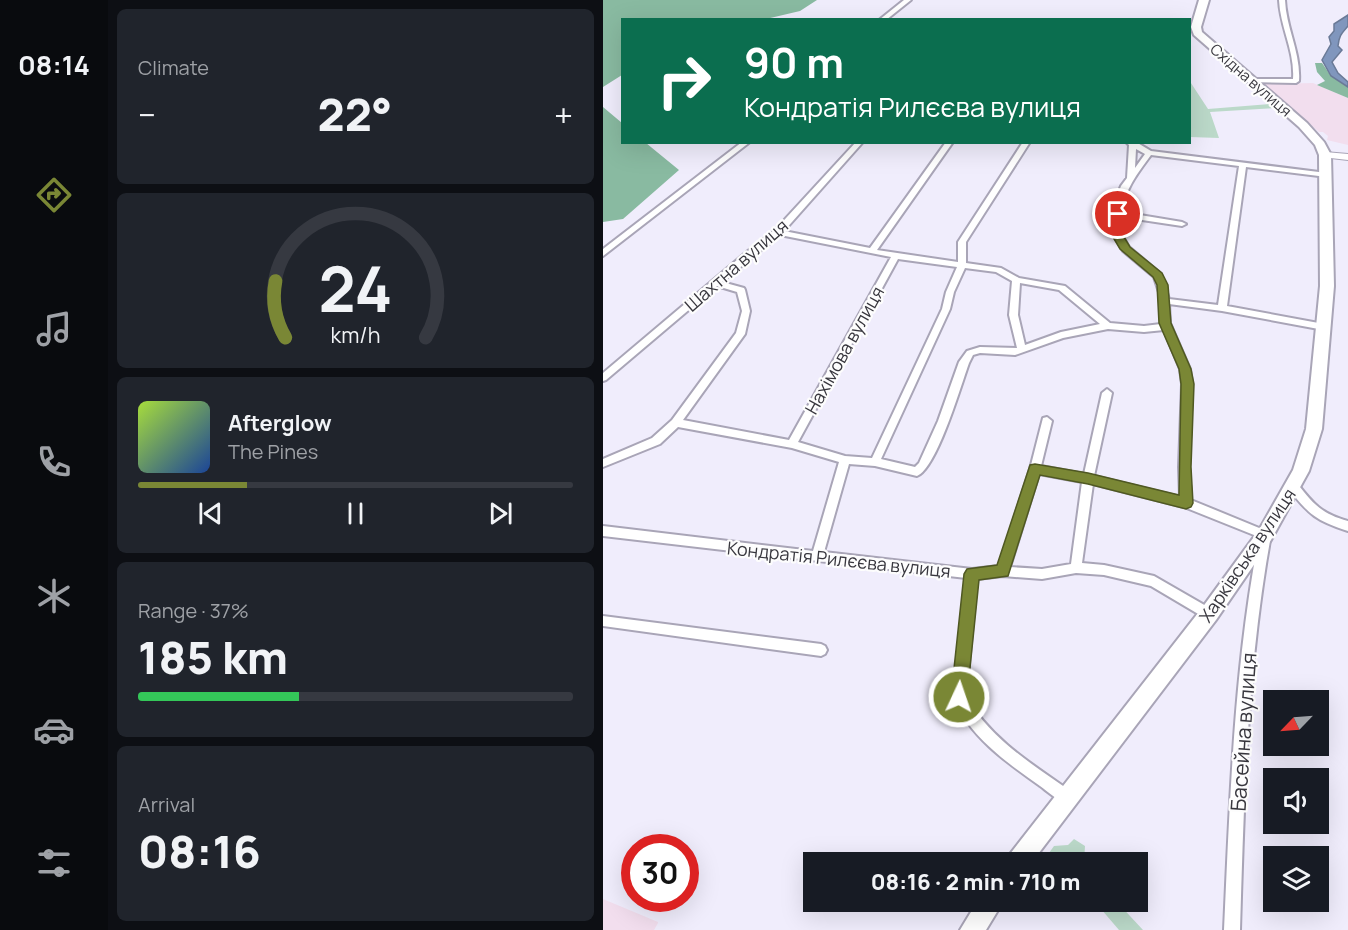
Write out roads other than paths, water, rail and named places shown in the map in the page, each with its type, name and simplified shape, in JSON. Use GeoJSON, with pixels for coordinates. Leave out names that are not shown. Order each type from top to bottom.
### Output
{"type":"FeatureCollection","features":[{"type":"Feature","properties":{"kind":"main road","name":"Східна вулиця"},"geometry":{"type":"LineString","coordinates":[[1204,0],[1196,27],[1197,33],[1303,125],[1320,144],[1325,155]]}},
{"type":"Feature","properties":{"kind":"main road","name":"Харківська вулиця"},"geometry":{"type":"LineString","coordinates":[[1026,852],[1209,614],[1265,535],[1293,486],[1307,455],[1314,429],[1324,327],[1328,244],[1325,155]]}},
{"type":"Feature","properties":{"kind":"main road"},"geometry":{"type":"LineString","coordinates":[[972,930],[984,912]]}},
{"type":"Feature","properties":{"kind":"street"},"geometry":{"type":"LineString","coordinates":[[884,18],[907,0]]}},
{"type":"Feature","properties":{"kind":"street"},"geometry":{"type":"LineString","coordinates":[[1251,81],[1296,81],[1295,50],[1282,12],[1282,0]]}},
{"type":"Feature","properties":{"kind":"street"},"geometry":{"type":"LineString","coordinates":[[603,253],[744,144]]}},
{"type":"Feature","properties":{"kind":"street","name":"Шахтна вулиця"},"geometry":{"type":"LineString","coordinates":[[603,378],[778,232],[858,144]]}},
{"type":"Feature","properties":{"kind":"street"},"geometry":{"type":"LineString","coordinates":[[872,251],[949,144]]}},
{"type":"Feature","properties":{"kind":"street"},"geometry":{"type":"LineString","coordinates":[[875,462],[932,340],[961,266],[962,242],[1026,144]]}},
{"type":"Feature","properties":{"kind":"street"},"geometry":{"type":"LineString","coordinates":[[1130,178],[1131,144]]}},
{"type":"Feature","properties":{"kind":"street"},"geometry":{"type":"LineString","coordinates":[[1133,144],[1149,153],[1327,175]]}},
{"type":"Feature","properties":{"kind":"street"},"geometry":{"type":"LineString","coordinates":[[1149,153],[1130,178],[1120,200],[1116,232],[1126,249],[1158,276],[1163,285],[1164,316],[1185,369],[1187,384],[1184,467],[1186,503]]}},
{"type":"Feature","properties":{"kind":"street"},"geometry":{"type":"LineString","coordinates":[[1325,155],[1348,158]]}},
{"type":"Feature","properties":{"kind":"street"},"geometry":{"type":"LineString","coordinates":[[1222,308],[1243,165]]}},
{"type":"Feature","properties":{"kind":"street"},"geometry":{"type":"LineString","coordinates":[[1118,214],[1182,224]]}},
{"type":"Feature","properties":{"kind":"street"},"geometry":{"type":"LineString","coordinates":[[778,232],[961,266],[969,264],[1014,278],[1062,288],[1108,326]]}},
{"type":"Feature","properties":{"kind":"street","name":"Нахімова вулиця"},"geometry":{"type":"LineString","coordinates":[[792,444],[896,255]]}},
{"type":"Feature","properties":{"kind":"street"},"geometry":{"type":"LineString","coordinates":[[1014,278],[1012,302],[1015,330],[1022,349]]}},
{"type":"Feature","properties":{"kind":"street"},"geometry":{"type":"LineString","coordinates":[[603,463],[655,441],[676,423],[740,334],[746,311],[741,290],[715,283]]}},
{"type":"Feature","properties":{"kind":"street"},"geometry":{"type":"LineString","coordinates":[[1165,301],[1222,308],[1324,327]]}},
{"type":"Feature","properties":{"kind":"street"},"geometry":{"type":"LineString","coordinates":[[676,423],[792,444],[845,460],[875,462],[917,472],[923,469],[964,362],[970,352],[980,350],[1006,353],[1061,335],[1108,326],[1144,330],[1167,327]]}},
{"type":"Feature","properties":{"kind":"street"},"geometry":{"type":"LineString","coordinates":[[1076,568],[1088,479],[1107,393]]}},
{"type":"Feature","properties":{"kind":"street"},"geometry":{"type":"LineString","coordinates":[[1003,571],[1035,469],[1047,421]]}},
{"type":"Feature","properties":{"kind":"street"},"geometry":{"type":"LineString","coordinates":[[817,557],[845,460]]}},
{"type":"Feature","properties":{"kind":"street"},"geometry":{"type":"LineString","coordinates":[[1035,469],[1088,479],[1186,503],[1265,535]]}},
{"type":"Feature","properties":{"kind":"street"},"geometry":{"type":"LineString","coordinates":[[1293,486],[1315,514],[1325,520],[1348,526]]}},
{"type":"Feature","properties":{"kind":"street","name":"Кондратія Рилєєва вулиця"},"geometry":{"type":"LineString","coordinates":[[603,531],[972,574],[1003,571],[1042,574],[1076,568],[1104,570],[1154,581],[1209,614]]}},
{"type":"Feature","properties":{"kind":"street","name":"Басейна вулиця"},"geometry":{"type":"LineString","coordinates":[[1232,930],[1240,709],[1254,585],[1265,535]]}},
{"type":"Feature","properties":{"kind":"street"},"geometry":{"type":"LineString","coordinates":[[972,574],[959,697],[965,710],[976,724],[1028,770],[1067,797]]}},
{"type":"Feature","properties":{"kind":"street"},"geometry":{"type":"LineString","coordinates":[[603,621],[821,650]]}},
{"type":"Feature","properties":{"kind":"water"},"geometry":{"type":"Polygon","coordinates":[[[1348,15],[1348,26],[1338,42],[1342,50],[1332,62],[1338,73],[1348,82],[1348,87],[1331,76],[1322,60],[1331,44],[1329,37],[1334,31],[1334,24],[1348,15]]]}}]}
